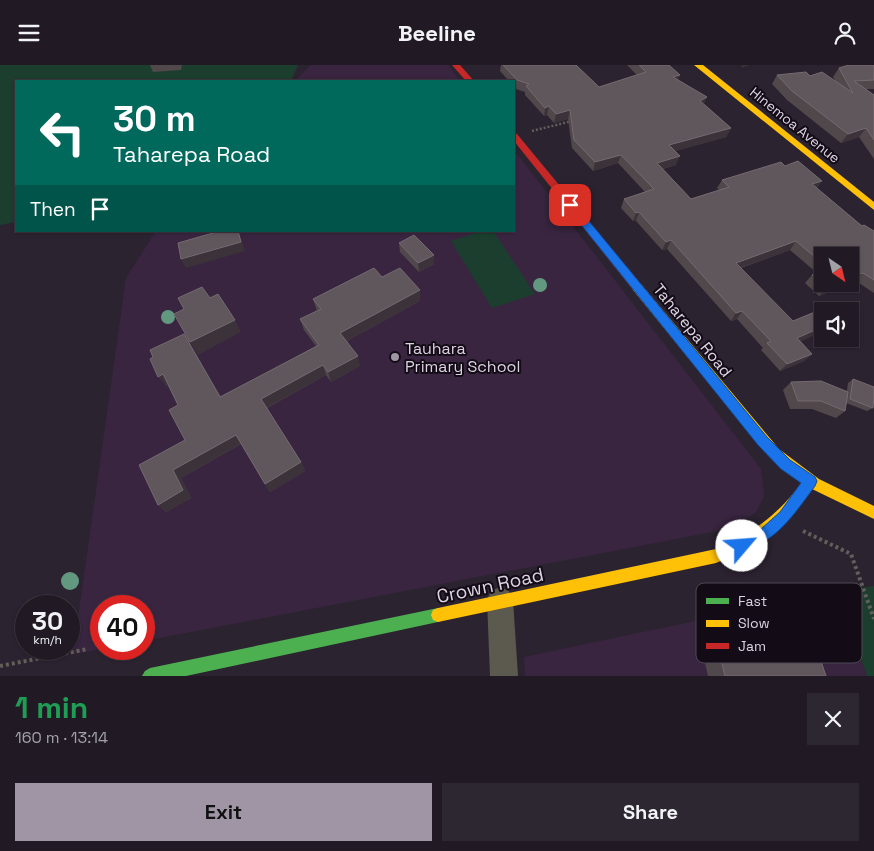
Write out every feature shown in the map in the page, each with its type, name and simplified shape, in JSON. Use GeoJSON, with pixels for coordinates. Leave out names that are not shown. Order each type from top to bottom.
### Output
{"type":"FeatureCollection","features":[{"type":"Feature","properties":{"kind":"street"},"geometry":{"type":"LineString","coordinates":[[456,65],[469,80]]}},
{"type":"Feature","properties":{"kind":"street","name":"Hinemoa Avenue"},"geometry":{"type":"LineString","coordinates":[[698,65],[874,207]]}},
{"type":"Feature","properties":{"kind":"street","name":"Taharepa Road"},"geometry":{"type":"LineString","coordinates":[[515,137],[763,441],[785,464],[828,493],[874,513]]}},
{"type":"Feature","properties":{"kind":"street","name":"Crown Road"},"geometry":{"type":"LineString","coordinates":[[150,676],[500,600],[716,556],[766,534],[785,516],[810,481]]}},
{"type":"Feature","properties":{"kind":"street"},"geometry":{"type":"LineString","coordinates":[[500,600],[504,676]]}},
{"type":"Feature","properties":{"kind":"path"},"geometry":{"type":"LineString","coordinates":[[515,136],[579,119]]}},
{"type":"Feature","properties":{"kind":"path"},"geometry":{"type":"LineString","coordinates":[[785,516],[805,533],[851,554],[861,583]]}},
{"type":"Feature","properties":{"kind":"path"},"geometry":{"type":"LineString","coordinates":[[862,585],[874,619]]}},
{"type":"Feature","properties":{"kind":"path"},"geometry":{"type":"LineString","coordinates":[[0,666],[88,649]]}},
{"type":"Feature","properties":{"kind":"shaded area"},"geometry":{"type":"Polygon","coordinates":[[[311,65],[448,65],[459,80],[296,80],[311,65]]]}},
{"type":"Feature","properties":{"kind":"shaded area","name":"Tauhara Primary School"},"geometry":{"type":"Polygon","coordinates":[[[515,151],[761,469],[764,496],[756,512],[733,528],[155,639],[155,595],[90,595],[90,651],[80,653],[80,604],[126,278],[155,232],[515,232],[515,151]]]}},
{"type":"Feature","properties":{"kind":"shaded area"},"geometry":{"type":"Polygon","coordinates":[[[696,621],[696,663],[862,662],[867,676],[525,676],[524,657],[696,621]]]}},
{"type":"Feature","properties":{"kind":"green space"},"geometry":{"type":"Polygon","coordinates":[[[0,65],[298,65],[291,80],[15,80],[15,222],[0,225],[0,65]]]}},
{"type":"Feature","properties":{"kind":"green space"},"geometry":{"type":"Polygon","coordinates":[[[479,232],[494,232],[535,294],[492,308],[451,241],[479,232]]]}},
{"type":"Feature","properties":{"kind":"green space"},"geometry":{"type":"Polygon","coordinates":[[[874,586],[874,676],[867,676],[862,662],[862,588],[874,586]]]}},
{"type":"Feature","properties":{"kind":"building"},"geometry":{"type":"Polygon","coordinates":[[[503,65],[576,65],[599,87],[646,72],[639,65],[669,65],[680,75],[673,77],[707,97],[700,101],[731,128],[669,145],[680,156],[657,163],[691,199],[729,187],[722,180],[781,162],[785,166],[798,161],[822,181],[812,184],[862,226],[864,225],[874,231],[874,280],[863,273],[859,275],[859,247],[814,247],[814,256],[796,241],[736,263],[793,321],[814,312],[814,331],[797,338],[812,354],[787,364],[767,343],[771,341],[742,311],[736,313],[671,240],[666,242],[639,212],[636,213],[624,199],[654,189],[621,155],[595,162],[574,140],[570,110],[556,114],[549,106],[545,108],[526,86],[529,84],[517,80],[503,65]]]}},
{"type":"Feature","properties":{"kind":"building"},"geometry":{"type":"Polygon","coordinates":[[[849,65],[874,65],[874,80],[854,81],[874,95],[874,140],[866,128],[848,134],[792,91],[777,75],[806,72],[810,76],[822,72],[853,93],[839,68],[849,65]]]}},
{"type":"Feature","properties":{"kind":"building"},"geometry":{"type":"Polygon","coordinates":[[[216,232],[238,232],[241,242],[181,259],[178,243],[216,232]]]}},
{"type":"Feature","properties":{"kind":"building"},"geometry":{"type":"Polygon","coordinates":[[[414,235],[434,255],[418,263],[399,243],[414,235]]]}},
{"type":"Feature","properties":{"kind":"building"},"geometry":{"type":"Polygon","coordinates":[[[374,268],[382,277],[400,268],[420,290],[340,333],[358,356],[328,372],[323,365],[261,399],[301,462],[265,484],[236,435],[173,470],[183,490],[158,505],[139,465],[185,440],[169,410],[178,405],[163,374],[158,377],[150,359],[153,357],[150,350],[184,334],[220,397],[319,345],[300,319],[321,309],[313,299],[374,268]]]}},
{"type":"Feature","properties":{"kind":"building"},"geometry":{"type":"Polygon","coordinates":[[[202,287],[210,298],[218,294],[235,320],[190,342],[174,314],[184,309],[178,298],[202,287]]]}},
{"type":"Feature","properties":{"kind":"building"},"geometry":{"type":"Polygon","coordinates":[[[853,379],[874,387],[873,408],[850,399],[853,379]]]}},
{"type":"Feature","properties":{"kind":"building"},"geometry":{"type":"Polygon","coordinates":[[[821,381],[848,392],[845,411],[821,401],[798,401],[791,382],[821,381]]]}},
{"type":"Feature","properties":{"kind":"building"},"geometry":{"type":"Polygon","coordinates":[[[722,663],[822,663],[826,676],[725,676],[722,663]]]}},
{"type":"Feature","properties":{"kind":"traffic: fast"},"geometry":{"type":"LineString","coordinates":[[150,676],[438,615]]}},
{"type":"Feature","properties":{"kind":"traffic: slow"},"geometry":{"type":"LineString","coordinates":[[698,65],[874,207]]}},
{"type":"Feature","properties":{"kind":"traffic: slow"},"geometry":{"type":"LineString","coordinates":[[637,287],[763,441],[775,453],[814,483],[874,513]]}},
{"type":"Feature","properties":{"kind":"traffic: slow"},"geometry":{"type":"LineString","coordinates":[[438,615],[716,556],[747,543],[770,527],[790,508],[810,481]]}},
{"type":"Feature","properties":{"kind":"traffic: jam"},"geometry":{"type":"LineString","coordinates":[[456,65],[469,80]]}},
{"type":"Feature","properties":{"kind":"traffic: jam"},"geometry":{"type":"LineString","coordinates":[[515,137],[637,287]]}},
{"type":"Feature","properties":{"kind":"place","name":"Tauhara Primary School"},"geometry":{"type":"Point","coordinates":[395,357]}},
{"type":"Feature","properties":{"kind":"route"},"geometry":{"type":"LineString","coordinates":[[570,205],[763,441],[785,464],[810,481],[799,499],[785,516],[766,534],[742,546]]}}]}
